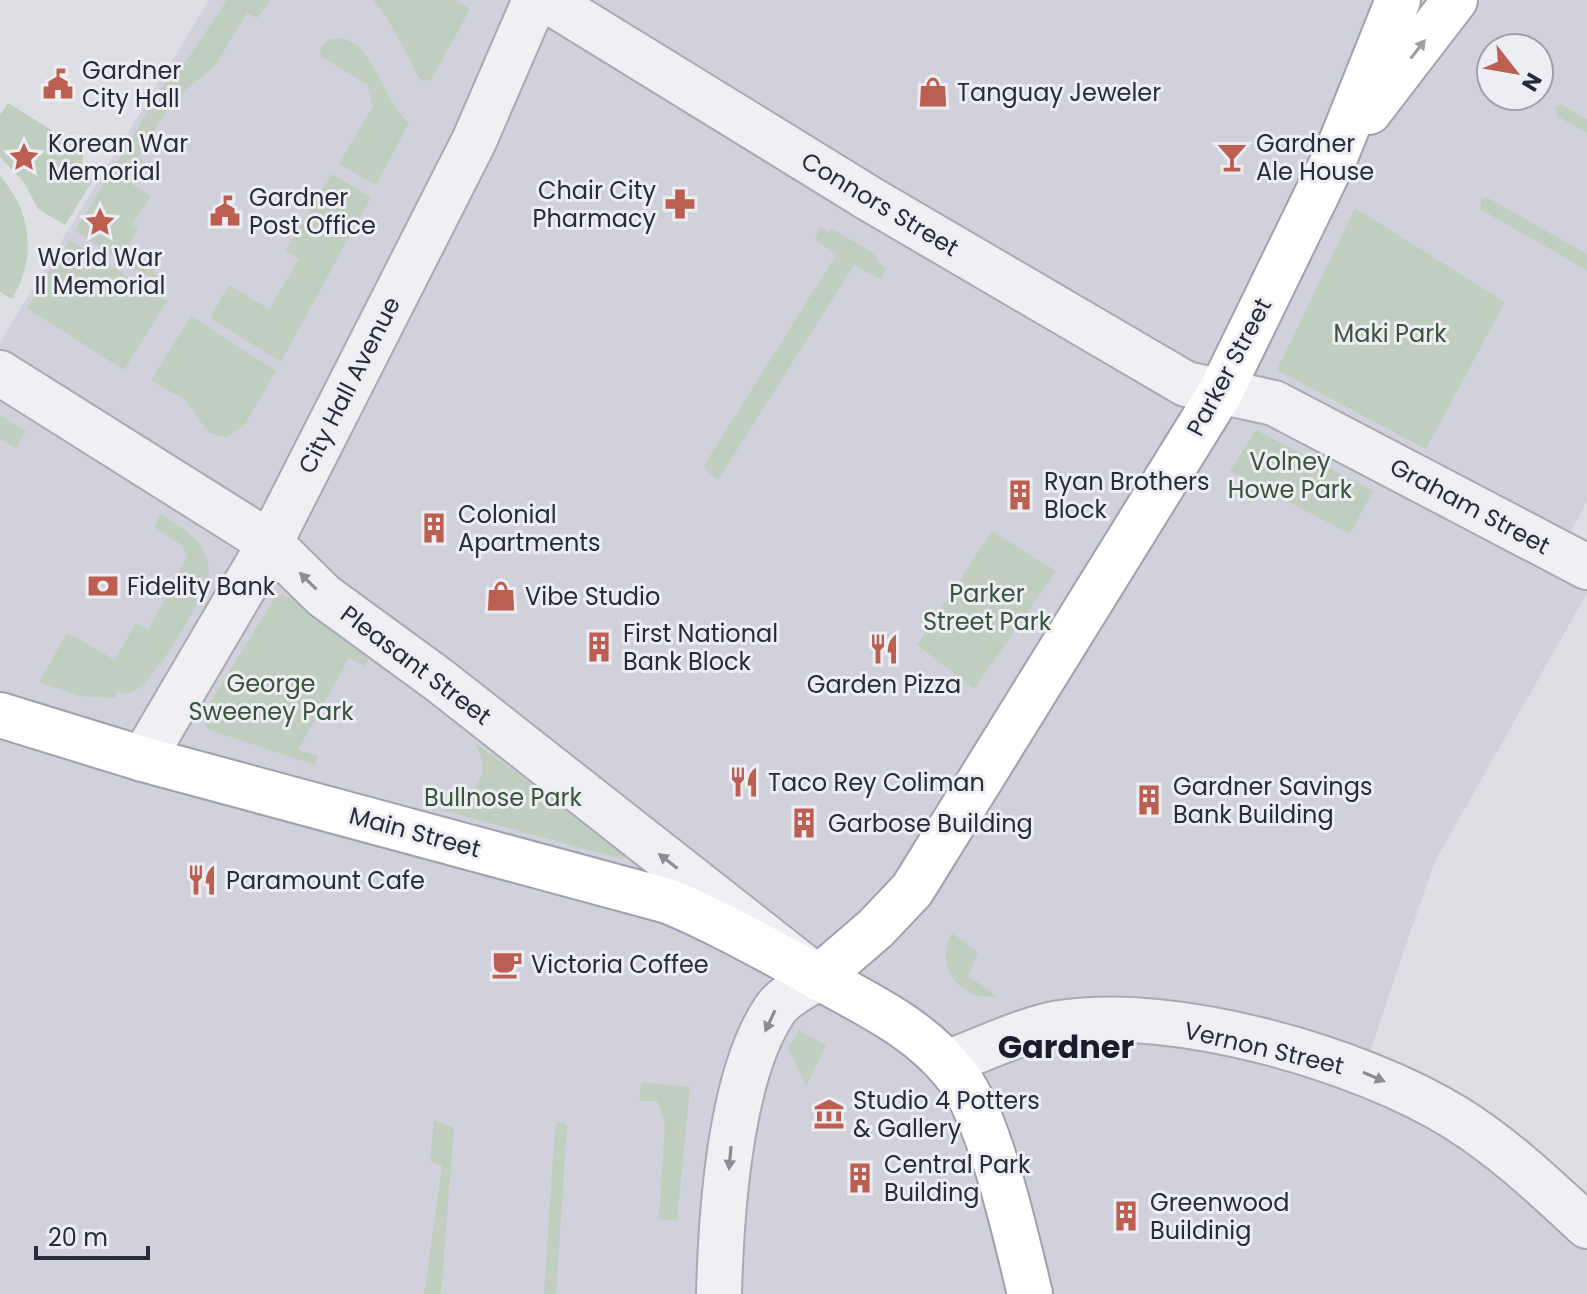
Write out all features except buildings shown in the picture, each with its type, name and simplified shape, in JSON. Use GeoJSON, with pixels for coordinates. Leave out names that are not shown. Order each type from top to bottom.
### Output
{"type":"FeatureCollection","features":[{"type":"Feature","properties":{"kind":"main road","name":"Parker Street"},"geometry":{"type":"LineString","coordinates":[[818,978],[876,928],[912,890],[1221,391],[1336,155],[1398,0]]}},
{"type":"Feature","properties":{"kind":"main road"},"geometry":{"type":"LineString","coordinates":[[1336,155],[1455,0]]}},
{"type":"Feature","properties":{"kind":"main road","name":"Main Street"},"geometry":{"type":"LineString","coordinates":[[0,715],[143,759],[644,893],[731,929],[889,1014],[946,1063],[958,1078],[978,1118],[997,1172],[1030,1294]]}},
{"type":"Feature","properties":{"kind":"street","name":"City Hall Avenue"},"geometry":{"type":"LineString","coordinates":[[143,759],[270,543],[474,141],[535,0]]}},
{"type":"Feature","properties":{"kind":"street","name":"Connors Street"},"geometry":{"type":"LineString","coordinates":[[547,0],[870,199],[1186,384],[1221,391]]}},
{"type":"Feature","properties":{"kind":"street","name":"Pleasant Street"},"geometry":{"type":"LineString","coordinates":[[0,373],[270,543],[324,596],[439,680],[818,978]]}},
{"type":"Feature","properties":{"kind":"street","name":"Graham Street"},"geometry":{"type":"LineString","coordinates":[[1221,391],[1274,403],[1587,567]]}},
{"type":"Feature","properties":{"kind":"street"},"geometry":{"type":"LineString","coordinates":[[719,1294],[733,1125],[745,1082],[772,1013],[783,1001],[818,978]]}},
{"type":"Feature","properties":{"kind":"street","name":"Vernon Street"},"geometry":{"type":"LineString","coordinates":[[946,1063],[1059,1023],[1135,1021],[1267,1043],[1349,1067],[1457,1118],[1519,1165],[1587,1226]]}},
{"type":"Feature","properties":{"kind":"shaded area"},"geometry":{"type":"Polygon","coordinates":[[[209,0],[1587,0],[1587,501],[1560,552],[1587,567],[1587,593],[1434,863],[1363,1072],[1587,1226],[1587,1294],[0,1294],[0,342],[209,0]]]}},
{"type":"Feature","properties":{"kind":"green space"},"geometry":{"type":"Polygon","coordinates":[[[227,0],[271,0],[257,18],[247,13],[215,66],[173,100],[138,157],[145,162],[132,184],[151,196],[132,225],[138,229],[126,249],[156,267],[153,273],[163,279],[161,284],[75,231],[168,78],[189,57],[227,0]]]}},
{"type":"Feature","properties":{"kind":"green space"},"geometry":{"type":"Polygon","coordinates":[[[373,0],[456,0],[470,9],[431,80],[423,81],[418,76],[388,19],[373,0]]]}},
{"type":"Feature","properties":{"kind":"green space"},"geometry":{"type":"Polygon","coordinates":[[[341,38],[363,51],[392,101],[409,123],[376,185],[339,164],[373,106],[367,84],[320,56],[321,47],[330,39],[341,38]]]}},
{"type":"Feature","properties":{"kind":"green space"},"geometry":{"type":"Polygon","coordinates":[[[8,103],[84,150],[82,167],[93,180],[65,225],[38,209],[24,182],[0,157],[0,115],[8,103]]]}},
{"type":"Feature","properties":{"kind":"green space"},"geometry":{"type":"Polygon","coordinates":[[[1562,105],[1587,119],[1587,133],[1557,116],[1555,108],[1562,105]]]}},
{"type":"Feature","properties":{"kind":"green space"},"geometry":{"type":"Polygon","coordinates":[[[332,174],[371,197],[281,362],[210,318],[229,285],[269,309],[299,259],[285,251],[332,174]]]}},
{"type":"Feature","properties":{"kind":"green space"},"geometry":{"type":"Polygon","coordinates":[[[0,176],[19,204],[27,235],[25,267],[12,299],[0,292],[0,176]]]}},
{"type":"Feature","properties":{"kind":"green space"},"geometry":{"type":"Polygon","coordinates":[[[1482,198],[1488,198],[1587,254],[1587,270],[1480,209],[1482,198]]]}},
{"type":"Feature","properties":{"kind":"green space","name":"Maki Park"},"geometry":{"type":"Polygon","coordinates":[[[1355,208],[1505,302],[1426,449],[1277,370],[1355,208]]]}},
{"type":"Feature","properties":{"kind":"green space"},"geometry":{"type":"Polygon","coordinates":[[[820,226],[829,232],[832,229],[875,254],[878,262],[886,268],[882,277],[877,278],[854,265],[718,480],[703,467],[836,255],[815,239],[820,226]]]}},
{"type":"Feature","properties":{"kind":"green space"},"geometry":{"type":"Polygon","coordinates":[[[69,240],[167,301],[124,370],[27,308],[69,240]]]}},
{"type":"Feature","properties":{"kind":"green space"},"geometry":{"type":"Polygon","coordinates":[[[191,316],[276,371],[244,426],[227,437],[209,433],[185,400],[151,380],[191,316]]]}},
{"type":"Feature","properties":{"kind":"green space"},"geometry":{"type":"Polygon","coordinates":[[[0,415],[26,431],[16,448],[0,439],[0,415]]]}},
{"type":"Feature","properties":{"kind":"green space","name":"Volney Howe Park"},"geometry":{"type":"Polygon","coordinates":[[[1256,430],[1373,491],[1350,534],[1230,471],[1256,430]]]}},
{"type":"Feature","properties":{"kind":"green space"},"geometry":{"type":"Polygon","coordinates":[[[161,514],[198,543],[209,568],[202,594],[183,630],[150,678],[136,690],[125,694],[118,691],[115,698],[79,696],[39,682],[67,633],[115,660],[136,623],[148,629],[188,556],[180,544],[154,527],[161,514]]]}},
{"type":"Feature","properties":{"kind":"green space","name":"Parker Street Park"},"geometry":{"type":"Polygon","coordinates":[[[992,531],[1056,571],[974,689],[917,645],[992,531]]]}},
{"type":"Feature","properties":{"kind":"green space","name":"George Sweeney Park"},"geometry":{"type":"Polygon","coordinates":[[[276,596],[296,600],[369,659],[365,666],[349,658],[298,750],[318,756],[315,765],[207,729],[203,714],[276,596]]]}},
{"type":"Feature","properties":{"kind":"green space","name":"Bullnose Park"},"geometry":{"type":"Polygon","coordinates":[[[474,742],[626,851],[627,857],[622,859],[442,810],[448,800],[468,793],[480,780],[482,762],[474,742]]]}},
{"type":"Feature","properties":{"kind":"green space"},"geometry":{"type":"Polygon","coordinates":[[[952,933],[978,953],[968,976],[997,996],[972,994],[954,979],[946,957],[952,933]]]}},
{"type":"Feature","properties":{"kind":"green space"},"geometry":{"type":"Polygon","coordinates":[[[799,1030],[826,1046],[806,1086],[788,1048],[799,1030]]]}},
{"type":"Feature","properties":{"kind":"green space"},"geometry":{"type":"Polygon","coordinates":[[[642,1082],[690,1087],[677,1221],[659,1219],[665,1125],[658,1101],[639,1101],[642,1082]]]}},
{"type":"Feature","properties":{"kind":"green space"},"geometry":{"type":"Polygon","coordinates":[[[434,1120],[454,1128],[441,1294],[424,1294],[442,1166],[430,1161],[434,1120]]]}},
{"type":"Feature","properties":{"kind":"green space"},"geometry":{"type":"Polygon","coordinates":[[[563,1122],[567,1126],[556,1294],[544,1294],[555,1129],[556,1123],[563,1122]]]}},
{"type":"Feature","properties":{"kind":"place","name":"Gardner City Hall"},"geometry":{"type":"Point","coordinates":[58,84]}},
{"type":"Feature","properties":{"kind":"place","name":"Tanguay Jeweler"},"geometry":{"type":"Point","coordinates":[933,92]}},
{"type":"Feature","properties":{"kind":"place","name":"Korean War Memorial"},"geometry":{"type":"Point","coordinates":[24,157]}},
{"type":"Feature","properties":{"kind":"place","name":"Gardner Ale House"},"geometry":{"type":"Point","coordinates":[1232,157]}},
{"type":"Feature","properties":{"kind":"place","name":"Chair City Pharmacy"},"geometry":{"type":"Point","coordinates":[680,204]}},
{"type":"Feature","properties":{"kind":"place","name":"Gardner Post Office"},"geometry":{"type":"Point","coordinates":[225,211]}},
{"type":"Feature","properties":{"kind":"place","name":"World War II Memorial"},"geometry":{"type":"Point","coordinates":[100,222]}},
{"type":"Feature","properties":{"kind":"place","name":"Ryan Brothers Block"},"geometry":{"type":"Point","coordinates":[1020,495]}},
{"type":"Feature","properties":{"kind":"place","name":"Colonial Apartments"},"geometry":{"type":"Point","coordinates":[434,528]}},
{"type":"Feature","properties":{"kind":"place","name":"Fidelity Bank"},"geometry":{"type":"Point","coordinates":[103,586]}},
{"type":"Feature","properties":{"kind":"place","name":"Vibe Studio"},"geometry":{"type":"Point","coordinates":[501,596]}},
{"type":"Feature","properties":{"kind":"place","name":"First National Bank Block"},"geometry":{"type":"Point","coordinates":[599,647]}},
{"type":"Feature","properties":{"kind":"place","name":"Garden Pizza"},"geometry":{"type":"Point","coordinates":[884,649]}},
{"type":"Feature","properties":{"kind":"place","name":"Taco Rey Coliman"},"geometry":{"type":"Point","coordinates":[744,782]}},
{"type":"Feature","properties":{"kind":"place","name":"Gardner Savings Bank Building"},"geometry":{"type":"Point","coordinates":[1149,800]}},
{"type":"Feature","properties":{"kind":"place","name":"Garbose Building"},"geometry":{"type":"Point","coordinates":[804,823]}},
{"type":"Feature","properties":{"kind":"place","name":"Paramount Cafe"},"geometry":{"type":"Point","coordinates":[202,880]}},
{"type":"Feature","properties":{"kind":"place","name":"Victoria Coffee"},"geometry":{"type":"Point","coordinates":[507,964]}},
{"type":"Feature","properties":{"kind":"place","name":"Studio 4 Potters & Gallery"},"geometry":{"type":"Point","coordinates":[829,1114]}},
{"type":"Feature","properties":{"kind":"place","name":"Central Park Building"},"geometry":{"type":"Point","coordinates":[860,1178]}},
{"type":"Feature","properties":{"kind":"place","name":"Greenwood Buildinig"},"geometry":{"type":"Point","coordinates":[1126,1216]}},
{"type":"Feature","properties":{"kind":"district","name":"Gardner"},"geometry":{"type":"Point","coordinates":[1066,1046]}}]}
